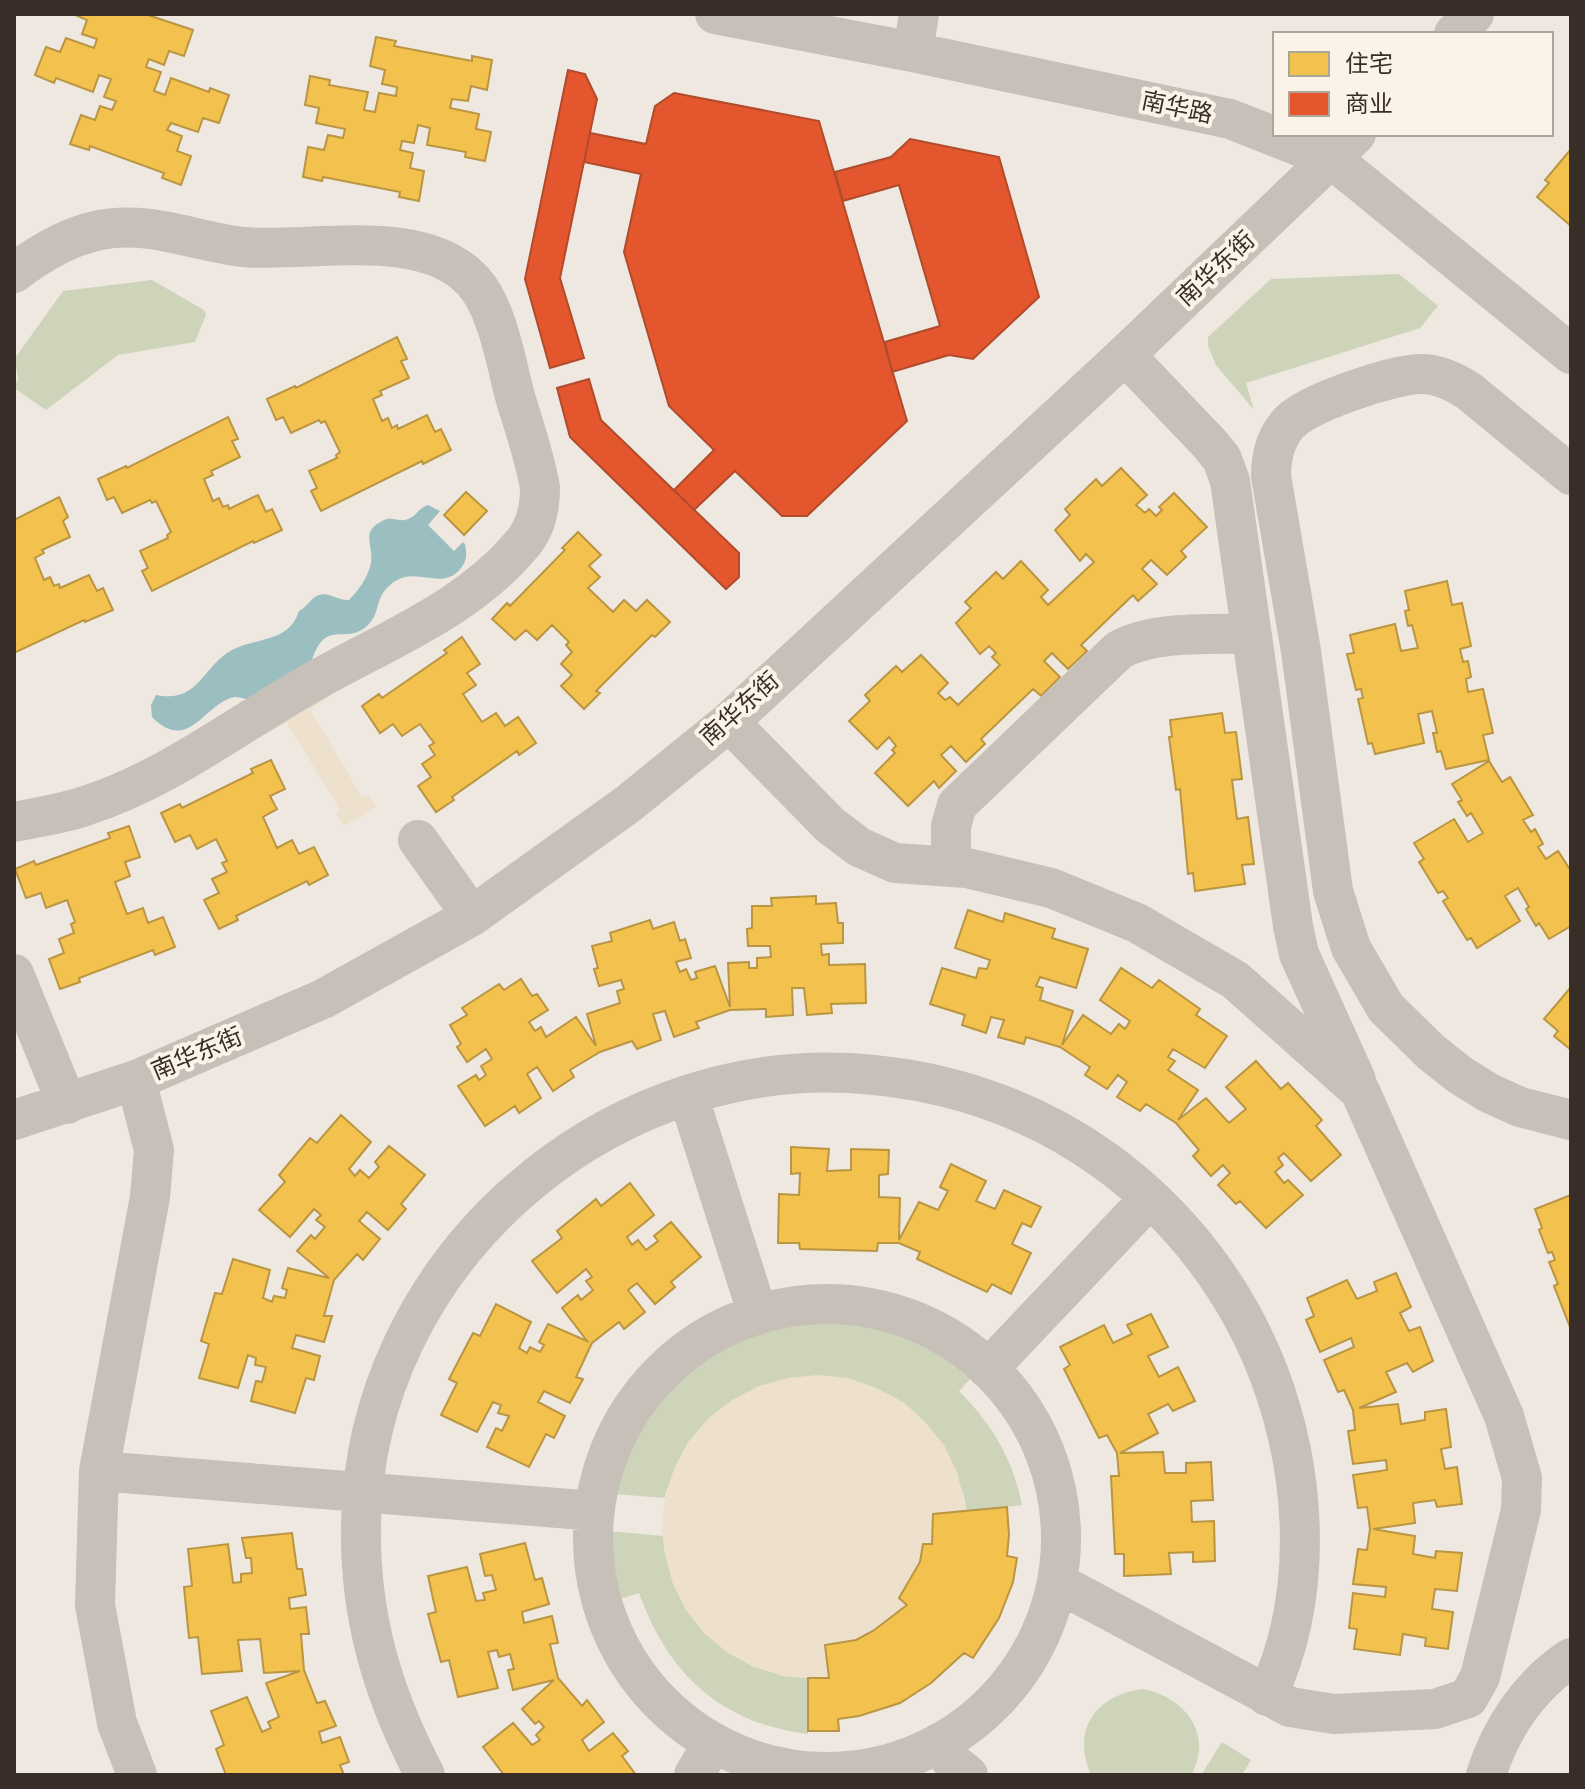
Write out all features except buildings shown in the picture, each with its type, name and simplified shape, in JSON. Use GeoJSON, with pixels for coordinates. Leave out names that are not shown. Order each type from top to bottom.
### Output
{"type":"FeatureCollection","features":[{"type":"Feature","properties":{"kind":"street","name":"南华路"},"geometry":{"type":"LineString","coordinates":[[715,14],[916,33],[1273,130]]}},
{"type":"Feature","properties":{"kind":"street"},"geometry":{"type":"LineString","coordinates":[[1456,32],[1474,14]]}},
{"type":"Feature","properties":{"kind":"street","name":"南华路"},"geometry":{"type":"LineString","coordinates":[[1299,136],[1344,147],[1571,354]]}},
{"type":"Feature","properties":{"kind":"street","name":"南华东街"},"geometry":{"type":"LineString","coordinates":[[14,1120],[136,1080],[323,999],[472,916],[628,804],[729,722],[1344,147]]}},
{"type":"Feature","properties":{"kind":"street"},"geometry":{"type":"LineString","coordinates":[[14,273],[61,244],[98,230],[117,228],[156,229],[214,243],[267,248],[367,244],[410,250],[437,259],[463,272],[486,299],[540,488],[539,510],[523,543],[497,570],[440,613],[261,711],[174,765],[101,800],[28,826],[14,836]]}},
{"type":"Feature","properties":{"kind":"street"},"geometry":{"type":"LineString","coordinates":[[1058,1583],[1290,1707],[1334,1714],[1435,1709],[1468,1698],[1480,1677],[1521,1510],[1522,1478],[1504,1416],[1299,954],[1230,481],[1222,459],[1125,355]]}},
{"type":"Feature","properties":{"kind":"street"},"geometry":{"type":"LineString","coordinates":[[1571,475],[1454,381],[1419,374],[1337,397],[1305,410],[1288,424],[1276,443],[1271,460],[1271,476],[1301,651],[1333,891],[1351,948],[1386,1008],[1441,1060],[1489,1093],[1520,1107],[1571,1120]]}},
{"type":"Feature","properties":{"kind":"street"},"geometry":{"type":"LineString","coordinates":[[951,867],[951,826],[957,805],[1119,650],[1135,640],[1251,633]]}},
{"type":"Feature","properties":{"kind":"street"},"geometry":{"type":"LineString","coordinates":[[729,722],[830,825],[859,847],[895,863],[967,868],[1051,888],[1137,923],[1235,980],[1360,1091]]}},
{"type":"Feature","properties":{"kind":"street"},"geometry":{"type":"LineString","coordinates":[[14,822],[58,814]]}},
{"type":"Feature","properties":{"kind":"street"},"geometry":{"type":"LineString","coordinates":[[418,840],[472,916]]}},
{"type":"Feature","properties":{"kind":"street"},"geometry":{"type":"LineString","coordinates":[[14,974],[67,1104]]}},
{"type":"Feature","properties":{"kind":"street"},"geometry":{"type":"LineString","coordinates":[[425,1775],[402,1730],[383,1680],[369,1627],[362,1573],[361,1518],[367,1465],[379,1411],[397,1360],[420,1311],[458,1255],[484,1224],[523,1186],[567,1153],[614,1125],[688,1095],[769,1076],[823,1072],[878,1075],[932,1083],[985,1098],[1035,1118],[1082,1145],[1127,1177],[1167,1213],[1203,1255],[1233,1300],[1259,1348],[1278,1398],[1292,1451],[1298,1505],[1299,1560],[1294,1613],[1282,1663],[1267,1696]]}},
{"type":"Feature","properties":{"kind":"street"},"geometry":{"type":"LineString","coordinates":[[136,1080],[154,1150],[150,1197],[99,1471],[95,1605],[117,1723],[137,1775]]}},
{"type":"Feature","properties":{"kind":"street"},"geometry":{"type":"LineString","coordinates":[[688,1095],[758,1315]]}},
{"type":"Feature","properties":{"kind":"street"},"geometry":{"type":"LineString","coordinates":[[988,1369],[1150,1198]]}},
{"type":"Feature","properties":{"kind":"street"},"geometry":{"type":"LineString","coordinates":[[835,1304],[908,1318],[942,1334],[988,1369],[1022,1407],[1041,1440],[1054,1474],[1061,1510],[1062,1547],[1058,1583],[1048,1618],[1033,1652],[1012,1682],[959,1733],[892,1763],[856,1771],[819,1772],[782,1768],[747,1758],[703,1759],[682,1723],[655,1698],[632,1669],[614,1637],[601,1603],[594,1567],[592,1530],[596,1493],[606,1458],[642,1394],[667,1367],[696,1344],[728,1326],[758,1315],[811,1305],[835,1304]]}},
{"type":"Feature","properties":{"kind":"street"},"geometry":{"type":"LineString","coordinates":[[99,1471],[595,1511]]}},
{"type":"Feature","properties":{"kind":"street"},"geometry":{"type":"LineString","coordinates":[[1486,1775],[1503,1733],[1520,1706],[1571,1658]]}},
{"type":"Feature","properties":{"kind":"street"},"geometry":{"type":"LineString","coordinates":[[939,1743],[953,1763],[968,1775]]}},
{"type":"Feature","properties":{"kind":"green space"},"geometry":{"type":"Polygon","coordinates":[[[1399,274],[1438,306],[1420,328],[1246,383],[1254,410],[1216,365],[1208,346],[1208,337],[1271,279],[1399,274]]]}},
{"type":"Feature","properties":{"kind":"green space"},"geometry":{"type":"Polygon","coordinates":[[[152,280],[204,310],[206,315],[195,342],[118,355],[46,410],[14,388],[18,379],[15,358],[63,291],[152,280]]]}},
{"type":"Feature","properties":{"kind":"green space"},"geometry":{"type":"Polygon","coordinates":[[[809,1321],[855,1324],[896,1333],[935,1349],[974,1375],[959,1391],[982,1416],[1000,1443],[1013,1472],[1022,1505],[966,1511],[961,1487],[940,1443],[903,1402],[689,1441],[675,1467],[665,1498],[613,1494],[640,1426],[682,1376],[709,1356],[739,1341],[772,1329],[809,1321]]]}},
{"type":"Feature","properties":{"kind":"green space"},"geometry":{"type":"Polygon","coordinates":[[[609,1531],[663,1536],[665,1554],[783,1676],[808,1678],[808,1734],[749,1719],[701,1690],[665,1648],[639,1593],[617,1600],[611,1577],[609,1531]]]}},
{"type":"Feature","properties":{"kind":"green space"},"geometry":{"type":"Polygon","coordinates":[[[1143,1689],[1171,1700],[1191,1720],[1199,1745],[1191,1775],[1091,1775],[1084,1743],[1092,1717],[1112,1698],[1143,1689]]]}},
{"type":"Feature","properties":{"kind":"green space"},"geometry":{"type":"Polygon","coordinates":[[[1222,1742],[1251,1760],[1242,1775],[1201,1775],[1222,1742]]]}},
{"type":"Feature","properties":{"kind":"shaded area"},"geometry":{"type":"Polygon","coordinates":[[[309,671],[326,700],[310,709],[362,797],[368,795],[376,807],[344,826],[336,814],[340,810],[287,723],[271,731],[254,702],[309,671]]]}},
{"type":"Feature","properties":{"kind":"shaded area"},"geometry":{"type":"Polygon","coordinates":[[[818,1375],[848,1378],[876,1388],[903,1402],[925,1422],[944,1445],[957,1472],[966,1511],[933,1514],[932,1544],[923,1544],[920,1562],[899,1598],[907,1605],[856,1640],[825,1646],[829,1678],[783,1676],[754,1667],[728,1653],[705,1634],[686,1610],[673,1584],[662,1525],[665,1495],[675,1467],[689,1441],[709,1418],[732,1400],[759,1386],[788,1378],[818,1375]]]}},
{"type":"Feature","properties":{"kind":"water"},"geometry":{"type":"Polygon","coordinates":[[[428,505],[440,511],[428,525],[454,551],[463,542],[465,544],[464,563],[454,575],[439,579],[413,576],[397,580],[384,591],[367,626],[358,632],[327,637],[315,653],[309,671],[254,702],[235,697],[215,707],[196,723],[176,730],[165,727],[152,717],[151,705],[156,695],[170,696],[190,690],[227,653],[287,630],[299,611],[315,597],[323,594],[349,600],[370,568],[369,539],[372,529],[387,519],[408,519],[428,505]]]}}]}
